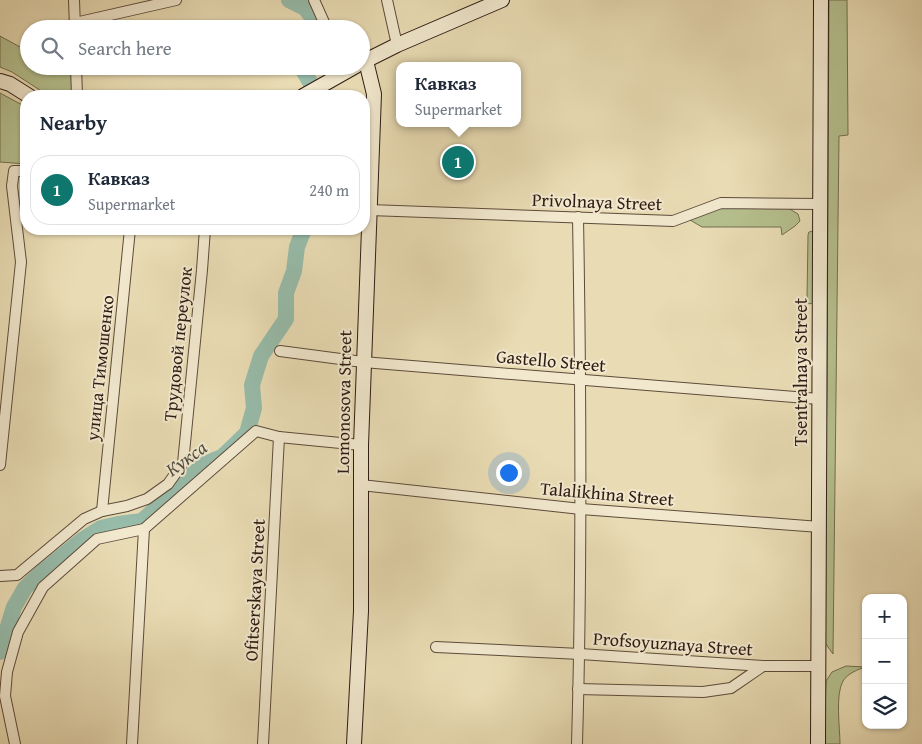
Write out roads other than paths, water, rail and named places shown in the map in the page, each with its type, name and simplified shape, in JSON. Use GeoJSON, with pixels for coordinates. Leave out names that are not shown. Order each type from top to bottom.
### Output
{"type":"FeatureCollection","features":[{"type":"Feature","properties":{"kind":"street"},"geometry":{"type":"LineString","coordinates":[[74,0],[75,20]]}},
{"type":"Feature","properties":{"kind":"street"},"geometry":{"type":"LineString","coordinates":[[98,20],[176,0]]}},
{"type":"Feature","properties":{"kind":"street"},"geometry":{"type":"LineString","coordinates":[[314,0],[323,20]]}},
{"type":"Feature","properties":{"kind":"street"},"geometry":{"type":"LineString","coordinates":[[387,0],[397,45]]}},
{"type":"Feature","properties":{"kind":"street"},"geometry":{"type":"LineString","coordinates":[[370,58],[502,0]]}},
{"type":"Feature","properties":{"kind":"street","name":"Tsentralnaya Street"},"geometry":{"type":"LineString","coordinates":[[818,744],[821,0]]}},
{"type":"Feature","properties":{"kind":"street"},"geometry":{"type":"LineString","coordinates":[[76,75],[77,90]]}},
{"type":"Feature","properties":{"kind":"street"},"geometry":{"type":"LineString","coordinates":[[314,90],[340,75]]}},
{"type":"Feature","properties":{"kind":"street","name":"Lomonosova Street"},"geometry":{"type":"LineString","coordinates":[[361,75],[374,94],[370,187]]}},
{"type":"Feature","properties":{"kind":"street"},"geometry":{"type":"LineString","coordinates":[[0,81],[10,84],[20,90]]}},
{"type":"Feature","properties":{"kind":"street"},"geometry":{"type":"LineString","coordinates":[[0,465],[21,262],[12,186],[14,171],[20,171]]}},
{"type":"Feature","properties":{"kind":"street","name":"Privolnaya Street"},"geometry":{"type":"LineString","coordinates":[[370,210],[673,221],[721,203],[821,204]]}},
{"type":"Feature","properties":{"kind":"street","name":"Profsoyuznaya Street"},"geometry":{"type":"LineString","coordinates":[[577,744],[581,509],[578,217]]}},
{"type":"Feature","properties":{"kind":"street","name":"улица Тимошенко"},"geometry":{"type":"LineString","coordinates":[[102,511],[129,235]]}},
{"type":"Feature","properties":{"kind":"street","name":"Трудовой переулок"},"geometry":{"type":"LineString","coordinates":[[102,511],[128,506],[147,499],[168,484],[183,463],[204,235]]}},
{"type":"Feature","properties":{"kind":"street","name":"Lomonosova Street"},"geometry":{"type":"LineString","coordinates":[[354,744],[361,611],[361,445],[368,235]]}},
{"type":"Feature","properties":{"kind":"street","name":"Gastello Street"},"geometry":{"type":"LineString","coordinates":[[280,351],[363,362],[819,399]]}},
{"type":"Feature","properties":{"kind":"street"},"geometry":{"type":"LineString","coordinates":[[15,744],[5,696],[7,672],[18,632],[43,587],[97,539],[144,529],[256,431],[279,437],[361,445]]}},
{"type":"Feature","properties":{"kind":"street","name":"Ofitserskaya Street"},"geometry":{"type":"LineString","coordinates":[[264,744],[279,437]]}},
{"type":"Feature","properties":{"kind":"street","name":"Talalikhina Street"},"geometry":{"type":"LineString","coordinates":[[361,485],[581,509],[820,527]]}},
{"type":"Feature","properties":{"kind":"street"},"geometry":{"type":"LineString","coordinates":[[0,576],[17,575],[84,519],[102,511]]}},
{"type":"Feature","properties":{"kind":"street"},"geometry":{"type":"LineString","coordinates":[[132,744],[144,529]]}},
{"type":"Feature","properties":{"kind":"street","name":"Profsoyuznaya Street"},"geometry":{"type":"LineString","coordinates":[[436,647],[764,666],[818,666]]}},
{"type":"Feature","properties":{"kind":"street","name":"Profsoyuznaya Street"},"geometry":{"type":"LineString","coordinates":[[578,689],[703,692],[731,688],[764,666]]}},
{"type":"Feature","properties":{"kind":"waterway","name":"Кукса"},"geometry":{"type":"LineString","coordinates":[[289,0],[305,8],[314,20]]}},
{"type":"Feature","properties":{"kind":"waterway","name":"Кукса"},"geometry":{"type":"LineString","coordinates":[[306,75],[315,90]]}},
{"type":"Feature","properties":{"kind":"waterway","name":"Кукса"},"geometry":{"type":"LineString","coordinates":[[0,652],[14,607],[25,588],[41,573],[82,540],[101,528],[142,521],[194,473],[205,464],[222,457],[247,433],[254,408],[252,385],[261,356],[286,319],[286,293],[294,271],[297,247],[302,235]]}},
{"type":"Feature","properties":{"kind":"place","name":"Кавказ"},"geometry":{"type":"Point","coordinates":[458,162]}}]}
